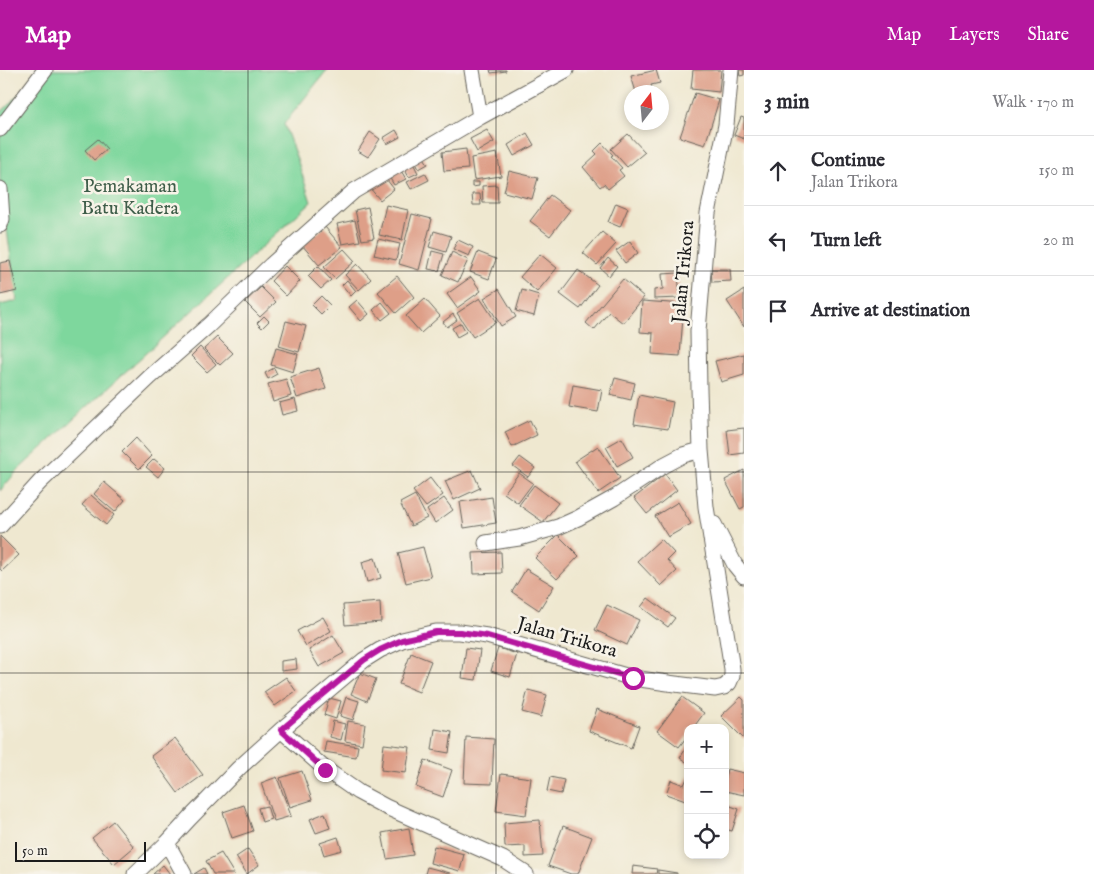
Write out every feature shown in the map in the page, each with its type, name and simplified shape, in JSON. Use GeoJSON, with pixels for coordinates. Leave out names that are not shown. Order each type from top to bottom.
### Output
{"type":"FeatureCollection","features":[{"type":"Feature","properties":{"kind":"street"},"geometry":{"type":"LineString","coordinates":[[0,129],[45,70]]}},
{"type":"Feature","properties":{"kind":"street"},"geometry":{"type":"LineString","coordinates":[[472,70],[480,117]]}},
{"type":"Feature","properties":{"kind":"street"},"geometry":{"type":"LineString","coordinates":[[0,526],[40,482],[129,397],[354,191],[480,117],[566,70]]}},
{"type":"Feature","properties":{"kind":"street","name":"Jalan Trikora"},"geometry":{"type":"LineString","coordinates":[[135,874],[239,768],[281,730],[364,660],[402,640],[436,632],[460,632],[487,636],[633,678],[715,689],[724,687],[729,683],[732,670],[706,507],[701,450],[698,331],[708,213],[726,125],[731,70]]}},
{"type":"Feature","properties":{"kind":"street"},"geometry":{"type":"LineString","coordinates":[[0,189],[2,219],[0,226]]}},
{"type":"Feature","properties":{"kind":"street"},"geometry":{"type":"LineString","coordinates":[[486,543],[519,538],[578,518],[614,498],[664,465],[684,455],[701,450]]}},
{"type":"Feature","properties":{"kind":"street"},"geometry":{"type":"LineString","coordinates":[[706,507],[735,565],[744,576]]}},
{"type":"Feature","properties":{"kind":"street"},"geometry":{"type":"LineString","coordinates":[[281,730],[325,770],[358,792],[386,807],[503,859],[526,874]]}},
{"type":"Feature","properties":{"kind":"street"},"geometry":{"type":"LineString","coordinates":[[167,843],[184,874]]}},
{"type":"Feature","properties":{"kind":"green space","name":"Pemakaman Batu Kadera"},"geometry":{"type":"Polygon","coordinates":[[[45,70],[327,70],[284,124],[311,202],[17,471],[0,491],[0,305],[17,301],[0,180],[0,113],[45,70]]]}},
{"type":"Feature","properties":{"kind":"building"},"geometry":{"type":"Polygon","coordinates":[[[490,70],[506,70],[506,71],[491,73],[490,70]]]}},
{"type":"Feature","properties":{"kind":"building"},"geometry":{"type":"Polygon","coordinates":[[[656,70],[660,83],[634,85],[631,76],[656,70]]]}},
{"type":"Feature","properties":{"kind":"building"},"geometry":{"type":"Polygon","coordinates":[[[693,70],[721,70],[719,92],[691,89],[693,70]]]}},
{"type":"Feature","properties":{"kind":"building"},"geometry":{"type":"Polygon","coordinates":[[[739,70],[744,70],[744,75],[740,76],[739,70]]]}},
{"type":"Feature","properties":{"kind":"building"},"geometry":{"type":"Polygon","coordinates":[[[695,93],[719,100],[705,145],[680,137],[695,93]]]}},
{"type":"Feature","properties":{"kind":"building"},"geometry":{"type":"Polygon","coordinates":[[[741,117],[744,118],[744,139],[734,135],[741,117]]]}},
{"type":"Feature","properties":{"kind":"building"},"geometry":{"type":"Polygon","coordinates":[[[396,130],[400,137],[387,144],[383,138],[396,130]]]}},
{"type":"Feature","properties":{"kind":"building"},"geometry":{"type":"Polygon","coordinates":[[[487,130],[494,142],[477,152],[470,139],[487,130]]]}},
{"type":"Feature","properties":{"kind":"building"},"geometry":{"type":"Polygon","coordinates":[[[370,132],[380,139],[368,157],[358,151],[370,132]]]}},
{"type":"Feature","properties":{"kind":"building"},"geometry":{"type":"Polygon","coordinates":[[[527,133],[534,145],[514,156],[508,145],[527,133]]]}},
{"type":"Feature","properties":{"kind":"building"},"geometry":{"type":"Polygon","coordinates":[[[628,134],[645,152],[627,167],[611,149],[628,134]]]}},
{"type":"Feature","properties":{"kind":"building"},"geometry":{"type":"Polygon","coordinates":[[[98,139],[107,149],[94,160],[85,150],[98,139]]]}},
{"type":"Feature","properties":{"kind":"building"},"geometry":{"type":"Polygon","coordinates":[[[602,143],[622,168],[619,170],[624,176],[608,189],[604,184],[600,187],[583,167],[597,154],[594,151],[602,143]]]}},
{"type":"Feature","properties":{"kind":"building"},"geometry":{"type":"Polygon","coordinates":[[[466,149],[468,169],[444,171],[442,152],[466,149]]]}},
{"type":"Feature","properties":{"kind":"building"},"geometry":{"type":"Polygon","coordinates":[[[497,153],[501,176],[474,180],[471,158],[497,153]]]}},
{"type":"Feature","properties":{"kind":"building"},"geometry":{"type":"Polygon","coordinates":[[[423,156],[428,164],[419,169],[415,161],[423,156]]]}},
{"type":"Feature","properties":{"kind":"building"},"geometry":{"type":"Polygon","coordinates":[[[413,163],[418,173],[409,177],[403,167],[413,163]]]}},
{"type":"Feature","properties":{"kind":"building"},"geometry":{"type":"Polygon","coordinates":[[[400,169],[406,179],[394,185],[388,175],[400,169]]]}},
{"type":"Feature","properties":{"kind":"building"},"geometry":{"type":"Polygon","coordinates":[[[509,171],[538,178],[532,199],[504,192],[509,171]]]}},
{"type":"Feature","properties":{"kind":"building"},"geometry":{"type":"Polygon","coordinates":[[[425,173],[429,180],[411,189],[407,182],[425,173]]]}},
{"type":"Feature","properties":{"kind":"building"},"geometry":{"type":"Polygon","coordinates":[[[383,175],[394,189],[380,200],[369,187],[383,175]]]}},
{"type":"Feature","properties":{"kind":"building"},"geometry":{"type":"Polygon","coordinates":[[[472,182],[479,182],[479,186],[472,187],[472,182]]]}},
{"type":"Feature","properties":{"kind":"building"},"geometry":{"type":"Polygon","coordinates":[[[497,185],[498,203],[483,203],[482,186],[497,185]]]}},
{"type":"Feature","properties":{"kind":"building"},"geometry":{"type":"Polygon","coordinates":[[[472,194],[480,194],[481,205],[473,205],[472,194]]]}},
{"type":"Feature","properties":{"kind":"building"},"geometry":{"type":"Polygon","coordinates":[[[550,195],[570,210],[550,236],[530,221],[550,195]]]}},
{"type":"Feature","properties":{"kind":"building"},"geometry":{"type":"Polygon","coordinates":[[[616,203],[628,208],[620,227],[608,222],[616,203]]]}},
{"type":"Feature","properties":{"kind":"building"},"geometry":{"type":"Polygon","coordinates":[[[386,205],[408,210],[402,240],[379,235],[386,205]]]}},
{"type":"Feature","properties":{"kind":"building"},"geometry":{"type":"Polygon","coordinates":[[[368,207],[374,238],[362,240],[355,210],[368,207]]]}},
{"type":"Feature","properties":{"kind":"building"},"geometry":{"type":"Polygon","coordinates":[[[412,214],[432,219],[419,270],[399,264],[412,214]]]}},
{"type":"Feature","properties":{"kind":"building"},"geometry":{"type":"Polygon","coordinates":[[[355,220],[360,241],[342,244],[337,224],[355,220]]]}},
{"type":"Feature","properties":{"kind":"building"},"geometry":{"type":"Polygon","coordinates":[[[325,227],[342,247],[319,265],[302,245],[325,227]]]}},
{"type":"Feature","properties":{"kind":"building"},"geometry":{"type":"Polygon","coordinates":[[[434,231],[451,236],[446,252],[429,247],[434,231]]]}},
{"type":"Feature","properties":{"kind":"building"},"geometry":{"type":"Polygon","coordinates":[[[602,232],[616,244],[597,265],[583,253],[602,232]]]}},
{"type":"Feature","properties":{"kind":"building"},"geometry":{"type":"Polygon","coordinates":[[[378,239],[400,244],[396,260],[374,255],[378,239]]]}},
{"type":"Feature","properties":{"kind":"building"},"geometry":{"type":"Polygon","coordinates":[[[458,240],[473,247],[469,256],[453,249],[458,240]]]}},
{"type":"Feature","properties":{"kind":"building"},"geometry":{"type":"Polygon","coordinates":[[[630,241],[638,253],[625,263],[616,251],[630,241]]]}},
{"type":"Feature","properties":{"kind":"building"},"geometry":{"type":"Polygon","coordinates":[[[344,249],[355,261],[335,279],[324,267],[344,249]]]}},
{"type":"Feature","properties":{"kind":"building"},"geometry":{"type":"Polygon","coordinates":[[[432,251],[444,254],[439,271],[428,269],[432,251]]]}},
{"type":"Feature","properties":{"kind":"building"},"geometry":{"type":"Polygon","coordinates":[[[452,252],[468,260],[458,282],[442,275],[452,252]]]}},
{"type":"Feature","properties":{"kind":"building"},"geometry":{"type":"Polygon","coordinates":[[[478,252],[496,259],[489,279],[470,272],[478,252]]]}},
{"type":"Feature","properties":{"kind":"building"},"geometry":{"type":"Polygon","coordinates":[[[540,254],[557,268],[537,292],[520,277],[540,254]]]}},
{"type":"Feature","properties":{"kind":"building"},"geometry":{"type":"Polygon","coordinates":[[[608,258],[617,266],[609,276],[600,268],[608,258]]]}},
{"type":"Feature","properties":{"kind":"building"},"geometry":{"type":"Polygon","coordinates":[[[10,261],[17,291],[0,295],[0,263],[10,261]]]}},
{"type":"Feature","properties":{"kind":"building"},"geometry":{"type":"Polygon","coordinates":[[[357,264],[371,279],[359,290],[345,275],[357,264]]]}},
{"type":"Feature","properties":{"kind":"building"},"geometry":{"type":"Polygon","coordinates":[[[285,266],[300,281],[286,296],[271,281],[285,266]]]}},
{"type":"Feature","properties":{"kind":"building"},"geometry":{"type":"Polygon","coordinates":[[[318,266],[331,280],[321,289],[308,276],[318,266]]]}},
{"type":"Feature","properties":{"kind":"building"},"geometry":{"type":"Polygon","coordinates":[[[711,269],[730,269],[731,281],[712,282],[711,269]]]}},
{"type":"Feature","properties":{"kind":"building"},"geometry":{"type":"Polygon","coordinates":[[[578,270],[598,285],[580,309],[560,294],[578,270]]]}},
{"type":"Feature","properties":{"kind":"building"},"geometry":{"type":"Polygon","coordinates":[[[678,273],[680,298],[654,299],[654,290],[663,289],[662,274],[678,273]]]}},
{"type":"Feature","properties":{"kind":"building"},"geometry":{"type":"Polygon","coordinates":[[[397,276],[414,297],[396,313],[378,292],[397,276]]]}},
{"type":"Feature","properties":{"kind":"building"},"geometry":{"type":"Polygon","coordinates":[[[471,277],[481,291],[457,308],[447,294],[471,277]]]}},
{"type":"Feature","properties":{"kind":"building"},"geometry":{"type":"Polygon","coordinates":[[[623,279],[644,297],[623,323],[609,312],[594,330],[586,323],[623,279]]]}},
{"type":"Feature","properties":{"kind":"building"},"geometry":{"type":"Polygon","coordinates":[[[347,280],[356,291],[351,296],[342,285],[347,280]]]}},
{"type":"Feature","properties":{"kind":"building"},"geometry":{"type":"Polygon","coordinates":[[[261,287],[276,302],[260,317],[245,302],[261,287]]]}},
{"type":"Feature","properties":{"kind":"building"},"geometry":{"type":"Polygon","coordinates":[[[499,289],[516,317],[501,326],[484,298],[499,289]]]}},
{"type":"Feature","properties":{"kind":"building"},"geometry":{"type":"Polygon","coordinates":[[[522,290],[539,295],[534,316],[516,311],[522,290]]]}},
{"type":"Feature","properties":{"kind":"building"},"geometry":{"type":"Polygon","coordinates":[[[744,290],[744,327],[727,301],[744,290]]]}},
{"type":"Feature","properties":{"kind":"building"},"geometry":{"type":"Polygon","coordinates":[[[321,296],[330,305],[321,314],[312,305],[321,296]]]}},
{"type":"Feature","properties":{"kind":"building"},"geometry":{"type":"Polygon","coordinates":[[[480,298],[496,322],[473,337],[457,313],[480,298]]]}},
{"type":"Feature","properties":{"kind":"building"},"geometry":{"type":"Polygon","coordinates":[[[425,299],[440,316],[421,333],[406,316],[425,299]]]}},
{"type":"Feature","properties":{"kind":"building"},"geometry":{"type":"Polygon","coordinates":[[[357,300],[369,314],[361,321],[349,307],[357,300]]]}},
{"type":"Feature","properties":{"kind":"building"},"geometry":{"type":"Polygon","coordinates":[[[642,301],[684,304],[680,356],[652,354],[653,333],[640,332],[642,301]]]}},
{"type":"Feature","properties":{"kind":"building"},"geometry":{"type":"Polygon","coordinates":[[[382,302],[391,313],[382,320],[373,310],[382,302]]]}},
{"type":"Feature","properties":{"kind":"building"},"geometry":{"type":"Polygon","coordinates":[[[453,314],[457,320],[447,327],[443,322],[453,314]]]}},
{"type":"Feature","properties":{"kind":"building"},"geometry":{"type":"Polygon","coordinates":[[[264,316],[269,321],[262,328],[257,323],[264,316]]]}},
{"type":"Feature","properties":{"kind":"building"},"geometry":{"type":"Polygon","coordinates":[[[286,321],[306,326],[299,352],[279,346],[286,321]]]}},
{"type":"Feature","properties":{"kind":"building"},"geometry":{"type":"Polygon","coordinates":[[[461,323],[466,332],[457,337],[452,328],[461,323]]]}},
{"type":"Feature","properties":{"kind":"building"},"geometry":{"type":"Polygon","coordinates":[[[217,337],[233,353],[220,365],[204,349],[217,337]]]}},
{"type":"Feature","properties":{"kind":"building"},"geometry":{"type":"Polygon","coordinates":[[[200,347],[216,364],[207,372],[191,356],[200,347]]]}},
{"type":"Feature","properties":{"kind":"building"},"geometry":{"type":"Polygon","coordinates":[[[276,348],[298,354],[293,372],[271,365],[276,348]]]}},
{"type":"Feature","properties":{"kind":"building"},"geometry":{"type":"Polygon","coordinates":[[[744,354],[744,375],[721,382],[715,361],[744,354]]]}},
{"type":"Feature","properties":{"kind":"building"},"geometry":{"type":"Polygon","coordinates":[[[274,368],[277,374],[268,379],[265,373],[274,368]]]}},
{"type":"Feature","properties":{"kind":"building"},"geometry":{"type":"Polygon","coordinates":[[[319,368],[326,389],[297,398],[290,377],[319,368]]]}},
{"type":"Feature","properties":{"kind":"building"},"geometry":{"type":"Polygon","coordinates":[[[615,378],[635,383],[631,400],[610,395],[615,378]]]}},
{"type":"Feature","properties":{"kind":"building"},"geometry":{"type":"Polygon","coordinates":[[[286,379],[291,396],[273,402],[268,384],[286,379]]]}},
{"type":"Feature","properties":{"kind":"building"},"geometry":{"type":"Polygon","coordinates":[[[573,385],[602,390],[598,412],[569,407],[573,385]]]}},
{"type":"Feature","properties":{"kind":"building"},"geometry":{"type":"Polygon","coordinates":[[[639,395],[673,402],[668,429],[634,424],[639,395]]]}},
{"type":"Feature","properties":{"kind":"building"},"geometry":{"type":"Polygon","coordinates":[[[295,399],[298,411],[282,415],[279,403],[295,399]]]}},
{"type":"Feature","properties":{"kind":"building"},"geometry":{"type":"Polygon","coordinates":[[[530,420],[537,435],[512,447],[505,432],[530,420]]]}},
{"type":"Feature","properties":{"kind":"building"},"geometry":{"type":"Polygon","coordinates":[[[744,428],[744,453],[730,455],[727,430],[744,428]]]}},
{"type":"Feature","properties":{"kind":"building"},"geometry":{"type":"Polygon","coordinates":[[[136,438],[152,456],[139,469],[122,452],[136,438]]]}},
{"type":"Feature","properties":{"kind":"building"},"geometry":{"type":"Polygon","coordinates":[[[622,438],[633,457],[617,466],[606,447],[622,438]]]}},
{"type":"Feature","properties":{"kind":"building"},"geometry":{"type":"Polygon","coordinates":[[[598,446],[620,478],[598,493],[575,461],[598,446]]]}},
{"type":"Feature","properties":{"kind":"building"},"geometry":{"type":"Polygon","coordinates":[[[520,457],[535,468],[528,477],[513,466],[520,457]]]}},
{"type":"Feature","properties":{"kind":"building"},"geometry":{"type":"Polygon","coordinates":[[[154,459],[165,468],[158,477],[146,467],[154,459]]]}},
{"type":"Feature","properties":{"kind":"building"},"geometry":{"type":"Polygon","coordinates":[[[472,470],[480,488],[454,500],[445,481],[472,470]]]}},
{"type":"Feature","properties":{"kind":"building"},"geometry":{"type":"Polygon","coordinates":[[[744,470],[744,507],[740,509],[725,480],[744,470]]]}},
{"type":"Feature","properties":{"kind":"building"},"geometry":{"type":"Polygon","coordinates":[[[519,473],[533,483],[518,503],[504,493],[519,473]]]}},
{"type":"Feature","properties":{"kind":"building"},"geometry":{"type":"Polygon","coordinates":[[[665,474],[677,490],[647,514],[634,498],[665,474]]]}},
{"type":"Feature","properties":{"kind":"building"},"geometry":{"type":"Polygon","coordinates":[[[430,478],[443,495],[426,507],[413,491],[430,478]]]}},
{"type":"Feature","properties":{"kind":"building"},"geometry":{"type":"Polygon","coordinates":[[[104,482],[125,500],[115,512],[94,494],[104,482]]]}},
{"type":"Feature","properties":{"kind":"building"},"geometry":{"type":"Polygon","coordinates":[[[534,485],[558,503],[543,522],[519,505],[534,485]]]}},
{"type":"Feature","properties":{"kind":"building"},"geometry":{"type":"Polygon","coordinates":[[[91,495],[114,515],[106,525],[82,505],[91,495]]]}},
{"type":"Feature","properties":{"kind":"building"},"geometry":{"type":"Polygon","coordinates":[[[415,495],[427,518],[411,526],[400,503],[415,495]]]}},
{"type":"Feature","properties":{"kind":"building"},"geometry":{"type":"Polygon","coordinates":[[[492,497],[496,523],[464,528],[460,502],[492,497]]]}},
{"type":"Feature","properties":{"kind":"building"},"geometry":{"type":"Polygon","coordinates":[[[444,498],[453,510],[435,523],[427,510],[444,498]]]}},
{"type":"Feature","properties":{"kind":"building"},"geometry":{"type":"Polygon","coordinates":[[[678,502],[691,524],[668,537],[655,516],[678,502]]]}},
{"type":"Feature","properties":{"kind":"building"},"geometry":{"type":"Polygon","coordinates":[[[558,535],[579,556],[557,579],[535,558],[558,535]]]}},
{"type":"Feature","properties":{"kind":"building"},"geometry":{"type":"Polygon","coordinates":[[[0,536],[19,555],[2,571],[0,569],[0,536]]]}},
{"type":"Feature","properties":{"kind":"building"},"geometry":{"type":"Polygon","coordinates":[[[661,539],[674,553],[667,560],[677,571],[661,586],[637,561],[661,539]]]}},
{"type":"Feature","properties":{"kind":"building"},"geometry":{"type":"Polygon","coordinates":[[[423,547],[431,577],[406,583],[398,553],[423,547]]]}},
{"type":"Feature","properties":{"kind":"building"},"geometry":{"type":"Polygon","coordinates":[[[501,552],[502,573],[474,574],[473,553],[501,552]]]}},
{"type":"Feature","properties":{"kind":"building"},"geometry":{"type":"Polygon","coordinates":[[[375,558],[381,578],[367,582],[362,562],[375,558]]]}},
{"type":"Feature","properties":{"kind":"building"},"geometry":{"type":"Polygon","coordinates":[[[526,569],[554,586],[539,610],[512,592],[526,569]]]}},
{"type":"Feature","properties":{"kind":"building"},"geometry":{"type":"Polygon","coordinates":[[[648,598],[675,618],[668,627],[641,607],[648,598]]]}},
{"type":"Feature","properties":{"kind":"building"},"geometry":{"type":"Polygon","coordinates":[[[380,602],[381,622],[345,625],[343,605],[380,602]]]}},
{"type":"Feature","properties":{"kind":"building"},"geometry":{"type":"Polygon","coordinates":[[[607,605],[639,620],[627,645],[595,630],[607,605]]]}},
{"type":"Feature","properties":{"kind":"building"},"geometry":{"type":"Polygon","coordinates":[[[323,617],[331,631],[306,646],[297,631],[323,617]]]}},
{"type":"Feature","properties":{"kind":"building"},"geometry":{"type":"Polygon","coordinates":[[[333,635],[344,653],[319,667],[309,650],[333,635]]]}},
{"type":"Feature","properties":{"kind":"building"},"geometry":{"type":"Polygon","coordinates":[[[466,648],[480,650],[476,680],[462,678],[466,648]]]}},
{"type":"Feature","properties":{"kind":"building"},"geometry":{"type":"Polygon","coordinates":[[[498,648],[517,654],[510,677],[491,671],[498,648]]]}},
{"type":"Feature","properties":{"kind":"building"},"geometry":{"type":"Polygon","coordinates":[[[411,653],[431,661],[419,692],[399,684],[411,653]]]}},
{"type":"Feature","properties":{"kind":"building"},"geometry":{"type":"Polygon","coordinates":[[[296,659],[297,669],[281,671],[281,661],[296,659]]]}},
{"type":"Feature","properties":{"kind":"building"},"geometry":{"type":"Polygon","coordinates":[[[360,673],[376,679],[367,701],[351,694],[360,673]]]}},
{"type":"Feature","properties":{"kind":"building"},"geometry":{"type":"Polygon","coordinates":[[[286,677],[296,691],[275,706],[264,692],[286,677]]]}},
{"type":"Feature","properties":{"kind":"building"},"geometry":{"type":"Polygon","coordinates":[[[528,690],[547,695],[541,717],[522,712],[528,690]]]}},
{"type":"Feature","properties":{"kind":"building"},"geometry":{"type":"Polygon","coordinates":[[[346,697],[359,701],[353,720],[340,716],[346,697]]]}},
{"type":"Feature","properties":{"kind":"building"},"geometry":{"type":"Polygon","coordinates":[[[682,697],[704,713],[696,724],[684,724],[684,740],[679,747],[657,731],[682,697]]]}},
{"type":"Feature","properties":{"kind":"building"},"geometry":{"type":"Polygon","coordinates":[[[741,697],[744,700],[744,739],[729,724],[721,716],[741,697]]]}},
{"type":"Feature","properties":{"kind":"building"},"geometry":{"type":"Polygon","coordinates":[[[329,698],[341,701],[336,719],[324,715],[329,698]]]}},
{"type":"Feature","properties":{"kind":"building"},"geometry":{"type":"Polygon","coordinates":[[[597,709],[639,726],[631,748],[589,731],[597,709]]]}},
{"type":"Feature","properties":{"kind":"building"},"geometry":{"type":"Polygon","coordinates":[[[333,721],[345,724],[341,740],[330,737],[333,721]]]}},
{"type":"Feature","properties":{"kind":"building"},"geometry":{"type":"Polygon","coordinates":[[[348,721],[365,724],[362,744],[345,741],[348,721]]]}},
{"type":"Feature","properties":{"kind":"building"},"geometry":{"type":"Polygon","coordinates":[[[435,729],[452,732],[449,753],[432,750],[435,729]]]}},
{"type":"Feature","properties":{"kind":"building"},"geometry":{"type":"Polygon","coordinates":[[[466,737],[494,739],[492,784],[464,783],[466,737]]]}},
{"type":"Feature","properties":{"kind":"building"},"geometry":{"type":"Polygon","coordinates":[[[175,738],[203,775],[178,793],[151,756],[175,738]]]}},
{"type":"Feature","properties":{"kind":"building"},"geometry":{"type":"Polygon","coordinates":[[[326,741],[358,746],[356,757],[324,752],[326,741]]]}},
{"type":"Feature","properties":{"kind":"building"},"geometry":{"type":"Polygon","coordinates":[[[384,744],[410,747],[406,773],[381,770],[384,744]]]}},
{"type":"Feature","properties":{"kind":"building"},"geometry":{"type":"Polygon","coordinates":[[[684,752],[684,760],[680,758],[684,752]]]}},
{"type":"Feature","properties":{"kind":"building"},"geometry":{"type":"Polygon","coordinates":[[[425,760],[452,770],[443,797],[416,787],[425,760]]]}},
{"type":"Feature","properties":{"kind":"building"},"geometry":{"type":"Polygon","coordinates":[[[729,769],[744,773],[744,795],[729,792],[729,769]]]}},
{"type":"Feature","properties":{"kind":"building"},"geometry":{"type":"Polygon","coordinates":[[[302,771],[312,800],[290,807],[280,778],[302,771]]]}},
{"type":"Feature","properties":{"kind":"building"},"geometry":{"type":"Polygon","coordinates":[[[501,774],[531,778],[526,815],[496,811],[501,774]]]}},
{"type":"Feature","properties":{"kind":"building"},"geometry":{"type":"Polygon","coordinates":[[[277,777],[291,816],[274,821],[261,783],[277,777]]]}},
{"type":"Feature","properties":{"kind":"building"},"geometry":{"type":"Polygon","coordinates":[[[550,777],[564,780],[561,794],[547,791],[550,777]]]}},
{"type":"Feature","properties":{"kind":"building"},"geometry":{"type":"Polygon","coordinates":[[[671,780],[684,785],[684,801],[666,794],[671,780]]]}},
{"type":"Feature","properties":{"kind":"building"},"geometry":{"type":"Polygon","coordinates":[[[244,805],[253,831],[232,838],[223,812],[244,805]]]}},
{"type":"Feature","properties":{"kind":"building"},"geometry":{"type":"Polygon","coordinates":[[[729,805],[739,809],[732,831],[729,830],[729,805]]]}},
{"type":"Feature","properties":{"kind":"building"},"geometry":{"type":"Polygon","coordinates":[[[267,806],[271,819],[262,822],[258,808],[267,806]]]}},
{"type":"Feature","properties":{"kind":"building"},"geometry":{"type":"Polygon","coordinates":[[[325,813],[330,828],[316,833],[310,819],[325,813]]]}},
{"type":"Feature","properties":{"kind":"building"},"geometry":{"type":"Polygon","coordinates":[[[540,820],[543,856],[525,857],[525,846],[505,847],[504,823],[540,820]]]}},
{"type":"Feature","properties":{"kind":"building"},"geometry":{"type":"Polygon","coordinates":[[[113,821],[134,847],[114,864],[92,838],[113,821]]]}},
{"type":"Feature","properties":{"kind":"building"},"geometry":{"type":"Polygon","coordinates":[[[563,826],[592,837],[578,874],[571,874],[548,866],[563,826]]]}},
{"type":"Feature","properties":{"kind":"building"},"geometry":{"type":"Polygon","coordinates":[[[409,828],[413,855],[387,859],[382,833],[409,828]]]}},
{"type":"Feature","properties":{"kind":"building"},"geometry":{"type":"Polygon","coordinates":[[[338,837],[342,850],[324,855],[320,843],[338,837]]]}},
{"type":"Feature","properties":{"kind":"building"},"geometry":{"type":"Polygon","coordinates":[[[434,846],[464,854],[460,871],[430,863],[434,846]]]}},
{"type":"Feature","properties":{"kind":"building"},"geometry":{"type":"Polygon","coordinates":[[[248,849],[259,865],[247,874],[236,857],[248,849]]]}},
{"type":"Feature","properties":{"kind":"building"},"geometry":{"type":"Polygon","coordinates":[[[221,853],[234,874],[213,874],[206,861],[221,853]]]}},
{"type":"Feature","properties":{"kind":"building"},"geometry":{"type":"Polygon","coordinates":[[[163,865],[170,874],[153,874],[163,865]]]}},
{"type":"Feature","properties":{"kind":"building"},"geometry":{"type":"Polygon","coordinates":[[[633,866],[657,869],[656,874],[632,874],[633,866]]]}},
{"type":"Feature","properties":{"kind":"building"},"geometry":{"type":"Polygon","coordinates":[[[427,867],[450,873],[450,874],[425,874],[427,867]]]}},
{"type":"Feature","properties":{"kind":"building"},"geometry":{"type":"Polygon","coordinates":[[[204,868],[207,874],[194,874],[204,868]]]}},
{"type":"Feature","properties":{"kind":"building"},"geometry":{"type":"Polygon","coordinates":[[[658,870],[677,873],[677,874],[658,874],[658,870]]]}},
{"type":"Feature","properties":{"kind":"route"},"geometry":{"type":"LineString","coordinates":[[325,770],[281,730],[364,660],[402,640],[436,632],[460,632],[487,636],[633,678]]}}]}
